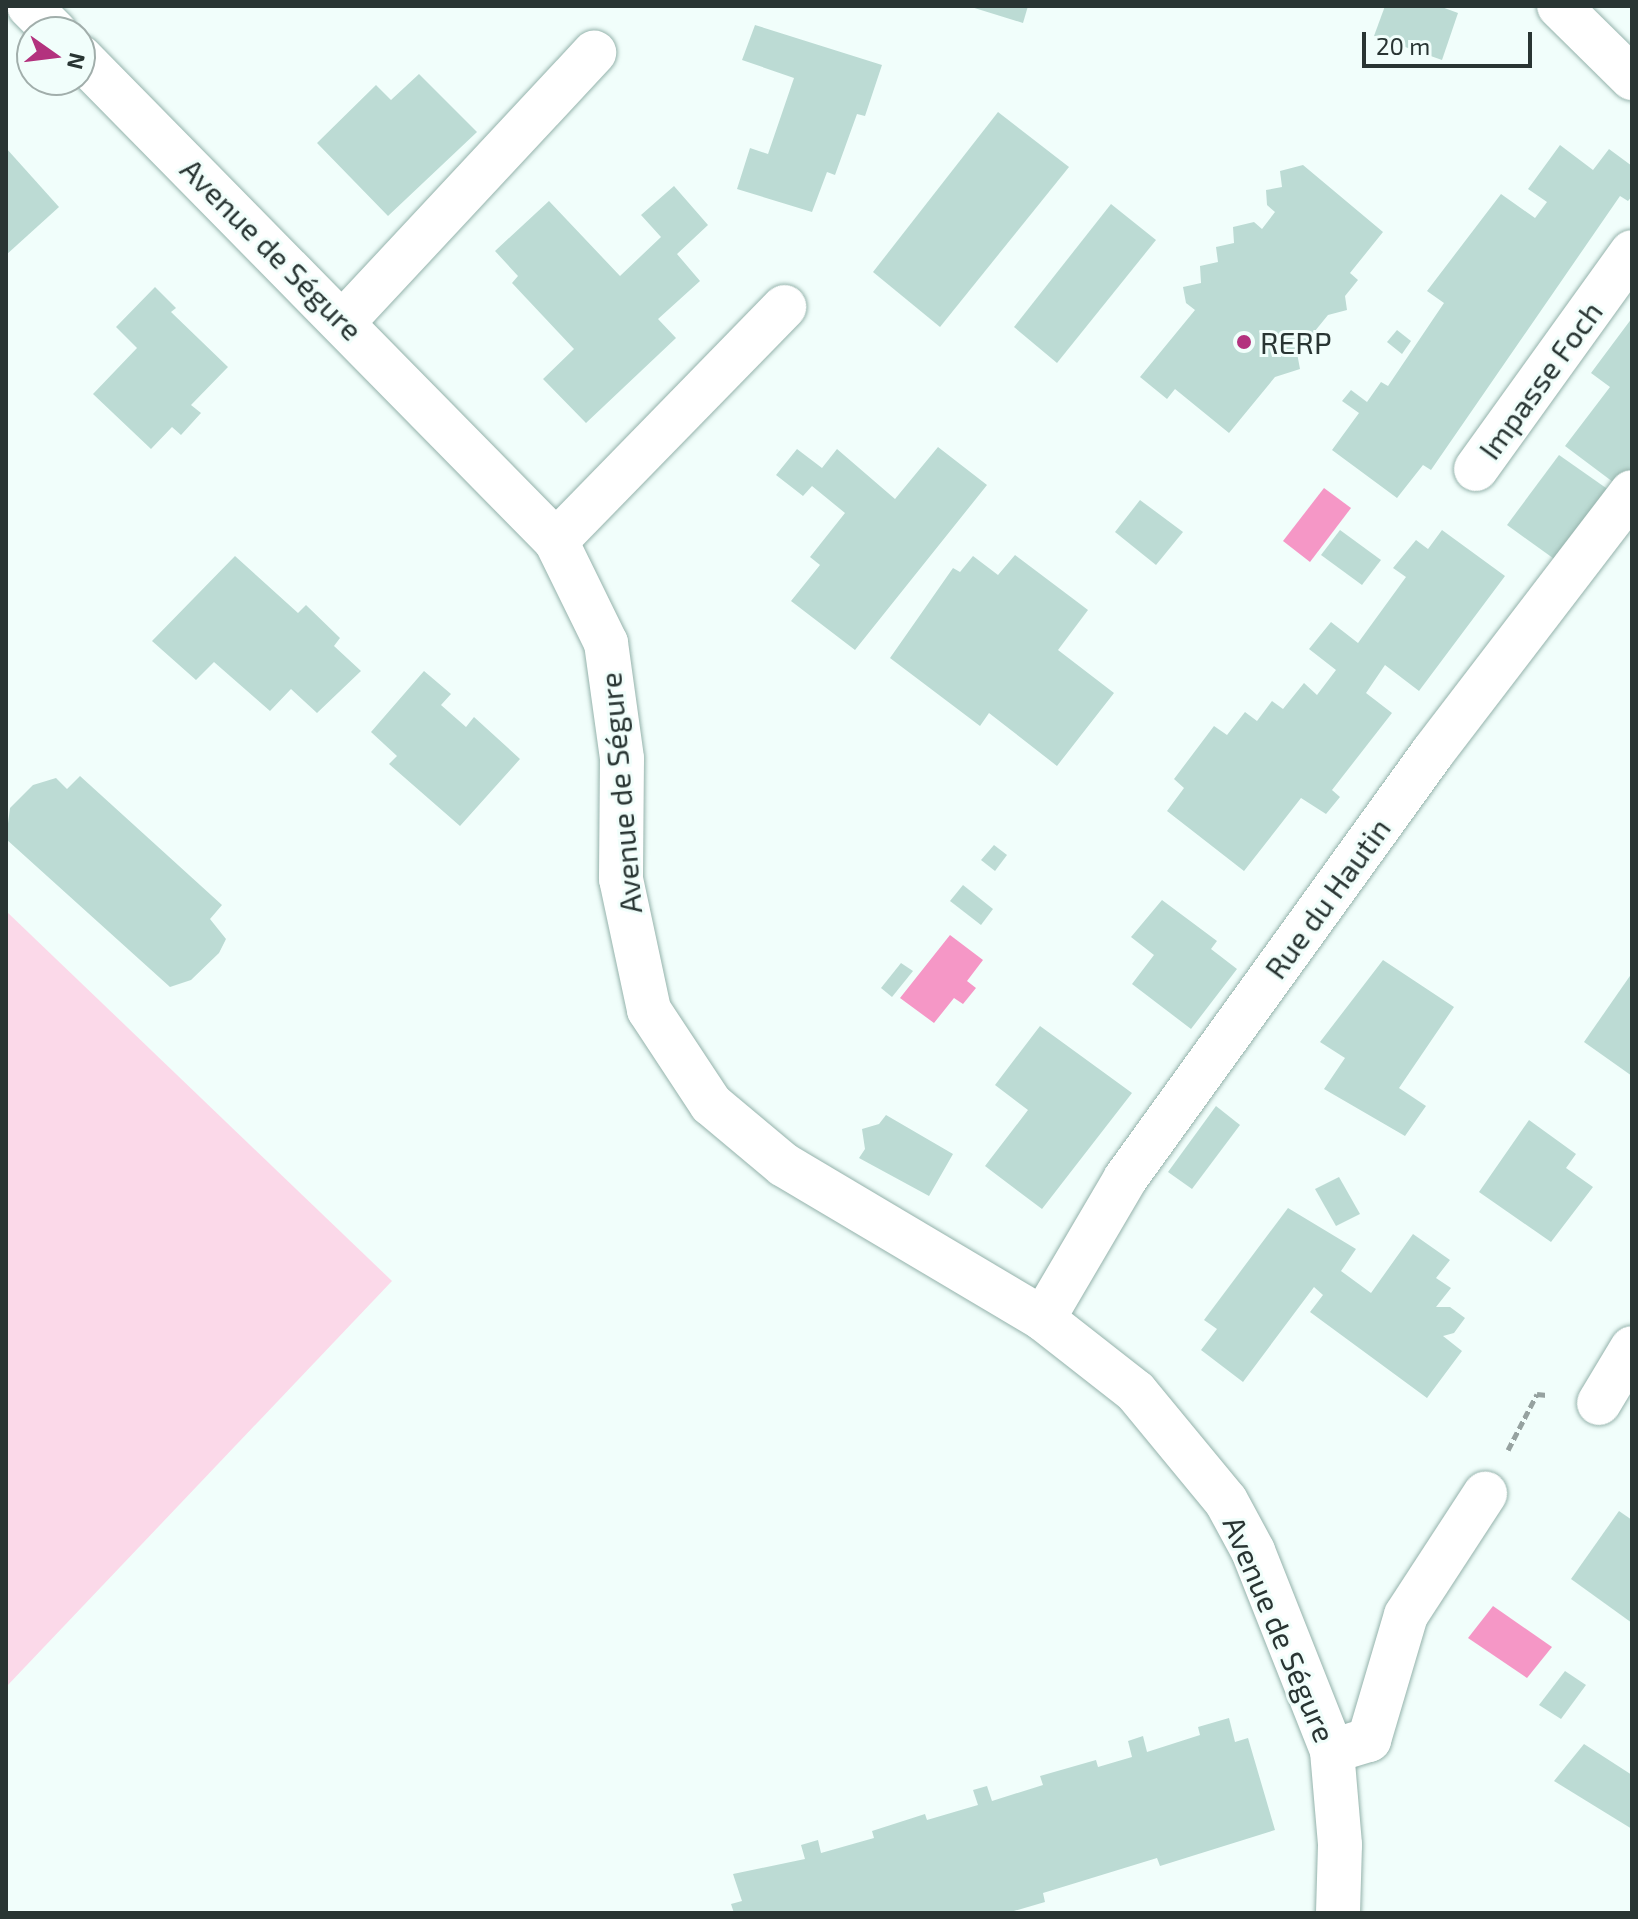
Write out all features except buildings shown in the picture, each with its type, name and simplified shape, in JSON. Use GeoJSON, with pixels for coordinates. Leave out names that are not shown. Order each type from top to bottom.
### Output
{"type":"FeatureCollection","features":[{"type":"Feature","properties":{"kind":"street"},"geometry":{"type":"LineString","coordinates":[[1559,6],[1632,78]]}},
{"type":"Feature","properties":{"kind":"street"},"geometry":{"type":"LineString","coordinates":[[344,321],[594,53]]}},
{"type":"Feature","properties":{"kind":"street","name":"Avenue de Ségure"},"geometry":{"type":"LineString","coordinates":[[96,73],[344,321],[556,541],[606,643],[622,759],[621,879],[649,1010],[711,1104],[784,1165],[1043,1319],[1136,1392],[1226,1501],[1253,1551],[1332,1751],[1340,1845],[1338,1913]]}},
{"type":"Feature","properties":{"kind":"street","name":"Impasse Foch"},"geometry":{"type":"LineString","coordinates":[[1476,469],[1632,252]]}},
{"type":"Feature","properties":{"kind":"street"},"geometry":{"type":"LineString","coordinates":[[556,541],[784,307]]}},
{"type":"Feature","properties":{"kind":"street","name":"Rue du Hautin"},"geometry":{"type":"LineString","coordinates":[[1043,1319],[1125,1179],[1433,752],[1632,492]]}},
{"type":"Feature","properties":{"kind":"street"},"geometry":{"type":"LineString","coordinates":[[1599,1403],[1632,1348]]}},
{"type":"Feature","properties":{"kind":"street"},"geometry":{"type":"LineString","coordinates":[[1332,1751],[1369,1740],[1406,1615],[1485,1494]]}},
{"type":"Feature","properties":{"kind":"path"},"geometry":{"type":"LineString","coordinates":[[1485,1494],[1537,1394],[1599,1403]]}},
{"type":"Feature","properties":{"kind":"shaded area"},"geometry":{"type":"Polygon","coordinates":[[[1324,488],[1351,508],[1310,562],[1283,541],[1324,488]]]}},
{"type":"Feature","properties":{"kind":"shaded area"},"geometry":{"type":"Polygon","coordinates":[[[6,911],[392,1281],[6,1687],[6,911]]]}},
{"type":"Feature","properties":{"kind":"shaded area"},"geometry":{"type":"Polygon","coordinates":[[[950,935],[983,960],[967,981],[976,988],[963,1004],[954,998],[934,1023],[900,998],[950,935]]]}},
{"type":"Feature","properties":{"kind":"shaded area"},"geometry":{"type":"Polygon","coordinates":[[[1493,1606],[1552,1647],[1527,1678],[1468,1638],[1493,1606]]]}},
{"type":"Feature","properties":{"kind":"place","name":"RERP"},"geometry":{"type":"Point","coordinates":[1244,342]}}]}
